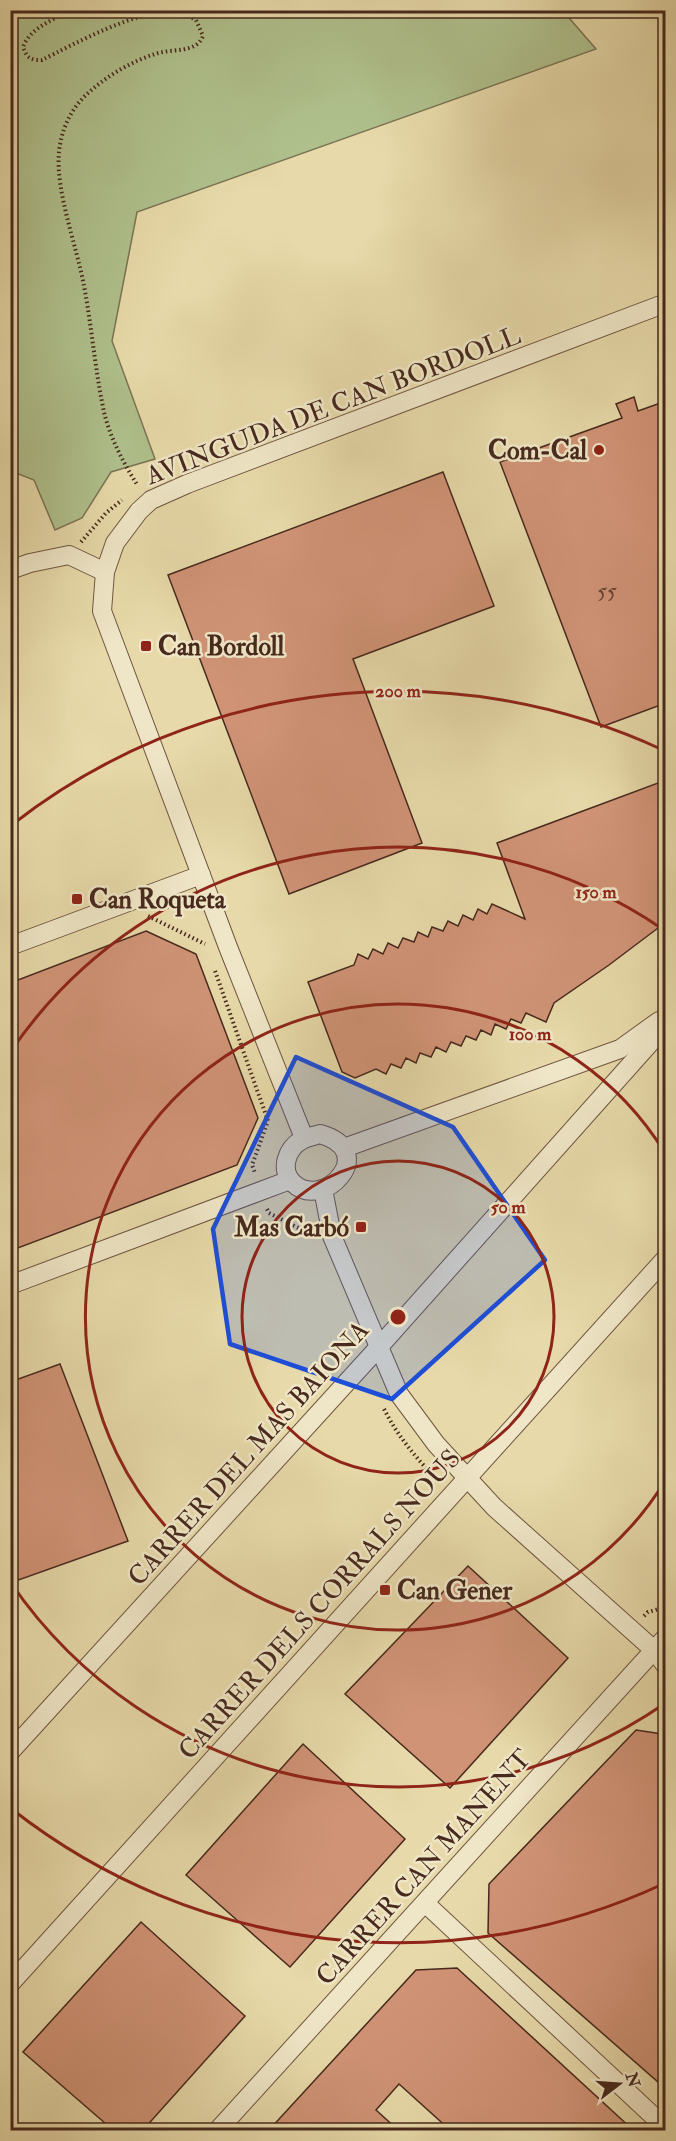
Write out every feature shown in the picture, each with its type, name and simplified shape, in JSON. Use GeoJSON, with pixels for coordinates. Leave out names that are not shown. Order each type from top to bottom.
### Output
{"type":"FeatureCollection","features":[{"type":"Feature","properties":{"kind":"street","name":"AVINGUDA DE CAN BORDOLL"},"geometry":{"type":"LineString","coordinates":[[304,1138],[201,875],[102,611],[105,572],[115,543],[139,511],[151,500],[187,484],[666,303]]}},
{"type":"Feature","properties":{"kind":"street"},"geometry":{"type":"LineString","coordinates":[[10,570],[47,558],[69,555],[105,572]]}},
{"type":"Feature","properties":{"kind":"street"},"geometry":{"type":"LineString","coordinates":[[10,946],[201,875]]}},
{"type":"Feature","properties":{"kind":"street"},"geometry":{"type":"LineString","coordinates":[[344,1148],[620,1049],[666,1017]]}},
{"type":"Feature","properties":{"kind":"street","name":"CARRER DEL MAS BAIONA"},"geometry":{"type":"LineString","coordinates":[[10,1752],[378,1348],[666,1025]]}},
{"type":"Feature","properties":{"kind":"street"},"geometry":{"type":"LineString","coordinates":[[320,1134],[333,1138],[344,1148],[347,1163],[337,1182],[322,1189],[308,1191],[301,1189],[290,1180],[285,1166],[286,1159],[304,1138],[320,1134]]}},
{"type":"Feature","properties":{"kind":"street"},"geometry":{"type":"LineString","coordinates":[[10,1285],[290,1180]]}},
{"type":"Feature","properties":{"kind":"street"},"geometry":{"type":"LineString","coordinates":[[322,1189],[332,1236],[399,1394],[436,1444],[494,1507],[660,1643],[666,1666]]}},
{"type":"Feature","properties":{"kind":"street","name":"CARRER DELS CORRALS NOUS"},"geometry":{"type":"LineString","coordinates":[[10,1984],[666,1258]]}},
{"type":"Feature","properties":{"kind":"street","name":"CARRER CAN MANENT"},"geometry":{"type":"LineString","coordinates":[[218,2130],[660,1643]]}},
{"type":"Feature","properties":{"kind":"street"},"geometry":{"type":"LineString","coordinates":[[424,1903],[666,2128]]}},
{"type":"Feature","properties":{"kind":"path"},"geometry":{"type":"LineString","coordinates":[[70,10],[30,35],[23,47],[26,56],[32,60],[42,60],[110,27],[138,17],[166,12],[176,12],[196,20],[203,36],[200,43],[192,48],[155,54],[105,79],[83,97],[72,112],[64,129],[59,152],[59,177],[84,286],[104,413],[111,435],[138,486],[132,491]]}},
{"type":"Feature","properties":{"kind":"path"},"geometry":{"type":"LineString","coordinates":[[69,555],[106,513],[127,496]]}},
{"type":"Feature","properties":{"kind":"highlighted area"},"geometry":{"type":"Polygon","coordinates":[[[296,1057],[453,1127],[545,1260],[392,1399],[230,1344],[213,1229],[296,1057]]]}},
{"type":"Feature","properties":{"kind":"green space"},"geometry":{"type":"Polygon","coordinates":[[[10,11],[563,11],[596,49],[137,212],[112,341],[155,459],[111,472],[82,518],[55,530],[34,480],[11,471],[10,11]]]}},
{"type":"Feature","properties":{"kind":"building"},"geometry":{"type":"Polygon","coordinates":[[[634,397],[638,411],[666,401],[666,703],[601,727],[500,462],[622,418],[616,404],[634,397]]]}},
{"type":"Feature","properties":{"kind":"building"},"geometry":{"type":"Polygon","coordinates":[[[443,472],[494,606],[353,659],[422,843],[289,894],[168,575],[443,472]]]}},
{"type":"Feature","properties":{"kind":"building"},"geometry":{"type":"Polygon","coordinates":[[[666,780],[666,922],[554,1003],[546,1022],[526,1013],[521,1023],[511,1019],[506,1029],[495,1024],[491,1035],[481,1030],[476,1040],[466,1036],[461,1046],[451,1042],[446,1052],[436,1047],[431,1057],[420,1053],[416,1063],[406,1058],[401,1068],[391,1064],[386,1074],[376,1069],[355,1078],[342,1072],[308,982],[354,965],[358,954],[368,959],[373,949],[383,954],[388,943],[398,948],[403,938],[414,942],[418,932],[428,937],[432,927],[443,931],[448,921],[458,926],[463,915],[473,920],[478,909],[487,914],[492,904],[525,919],[497,843],[666,780]]]}},
{"type":"Feature","properties":{"kind":"building"},"geometry":{"type":"Polygon","coordinates":[[[146,931],[196,954],[258,1118],[237,1165],[10,1251],[10,983],[146,931]]]}},
{"type":"Feature","properties":{"kind":"building"},"geometry":{"type":"Polygon","coordinates":[[[60,1364],[128,1541],[10,1583],[10,1382],[60,1364]]]}},
{"type":"Feature","properties":{"kind":"building"},"geometry":{"type":"Polygon","coordinates":[[[468,1566],[568,1658],[450,1788],[345,1694],[468,1566]]]}},
{"type":"Feature","properties":{"kind":"building"},"geometry":{"type":"Polygon","coordinates":[[[636,1730],[662,1734],[666,1748],[666,2089],[488,1933],[489,1884],[636,1730]]]}},
{"type":"Feature","properties":{"kind":"building"},"geometry":{"type":"Polygon","coordinates":[[[303,1744],[405,1839],[290,1967],[186,1875],[303,1744]]]}},
{"type":"Feature","properties":{"kind":"building"},"geometry":{"type":"Polygon","coordinates":[[[141,1922],[245,2016],[143,2130],[113,2130],[23,2052],[141,1922]]]}},
{"type":"Feature","properties":{"kind":"building"},"geometry":{"type":"Polygon","coordinates":[[[457,1968],[633,2130],[450,2130],[399,2084],[376,2110],[398,2130],[269,2130],[416,1970],[457,1968]]]}},
{"type":"Feature","properties":{"kind":"place","name":"Com-Cal"},"geometry":{"type":"Point","coordinates":[599,450]}},
{"type":"Feature","properties":{"kind":"place","name":"Can Bordoll"},"geometry":{"type":"Point","coordinates":[146,646]}},
{"type":"Feature","properties":{"kind":"place","name":"Can Roqueta"},"geometry":{"type":"Point","coordinates":[77,899]}},
{"type":"Feature","properties":{"kind":"place","name":"Mas Carbó"},"geometry":{"type":"Point","coordinates":[361,1227]}},
{"type":"Feature","properties":{"kind":"place","name":"Can Gener"},"geometry":{"type":"Point","coordinates":[385,1590]}}]}
